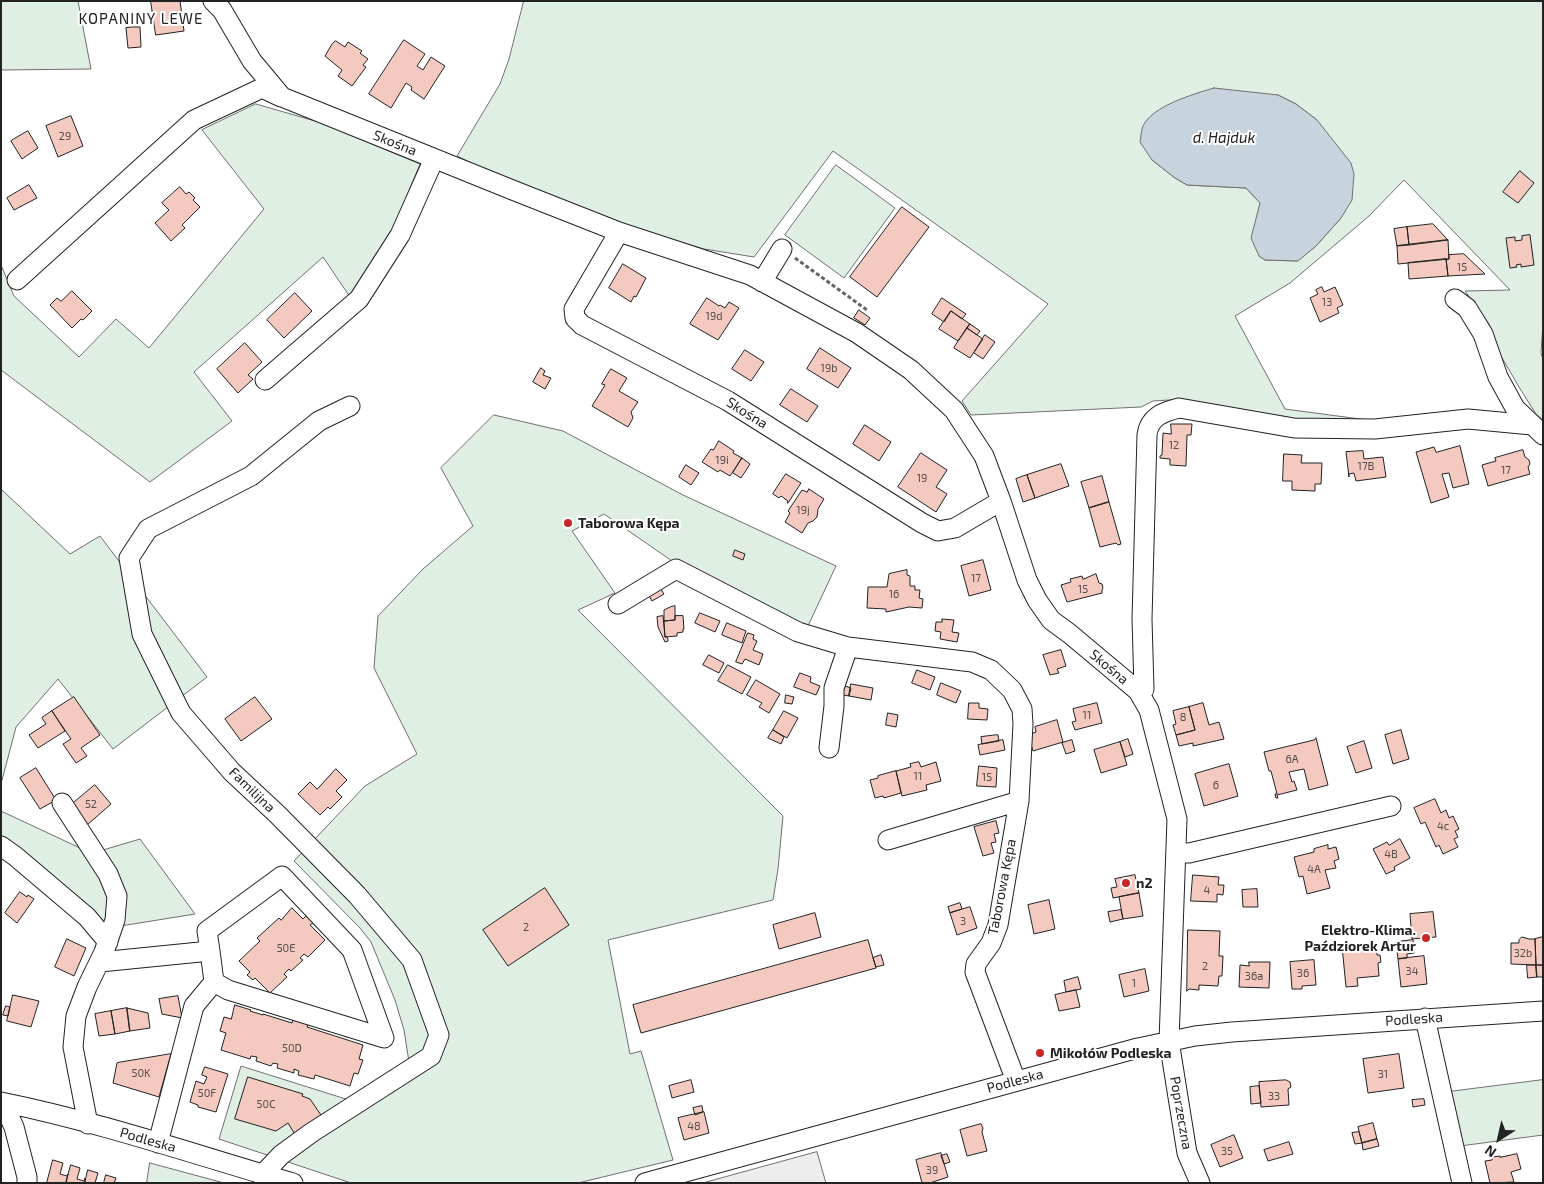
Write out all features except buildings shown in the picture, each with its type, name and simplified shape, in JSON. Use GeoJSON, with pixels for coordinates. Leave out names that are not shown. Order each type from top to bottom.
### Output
{"type":"FeatureCollection","features":[{"type":"Feature","properties":{"kind":"street","name":"Skośna"},"geometry":{"type":"LineString","coordinates":[[221,4],[252,61],[282,97],[620,232],[750,275],[857,333],[911,370],[954,410],[984,456],[1027,580],[1037,600],[1050,620],[1070,634],[1138,692],[1149,710],[1177,819],[1169,1041]]}},
{"type":"Feature","properties":{"kind":"street"},"geometry":{"type":"LineString","coordinates":[[17,280],[194,120],[262,88],[282,97]]}},
{"type":"Feature","properties":{"kind":"street"},"geometry":{"type":"LineString","coordinates":[[266,380],[359,299],[400,235],[434,159]]}},
{"type":"Feature","properties":{"kind":"street","name":"Skośna"},"geometry":{"type":"LineString","coordinates":[[620,232],[574,309],[575,318],[582,325],[728,400],[922,523],[938,531],[954,528],[1001,501]]}},
{"type":"Feature","properties":{"kind":"street"},"geometry":{"type":"LineString","coordinates":[[762,282],[782,249]]}},
{"type":"Feature","properties":{"kind":"street"},"geometry":{"type":"LineString","coordinates":[[1455,299],[1467,308],[1483,334],[1498,377],[1515,408],[1537,430]]}},
{"type":"Feature","properties":{"kind":"street","name":"Familijna"},"geometry":{"type":"LineString","coordinates":[[276,1179],[281,1155],[311,1133],[431,1056],[439,1035],[412,960],[357,895],[277,814],[232,772],[181,713],[142,634],[129,558],[148,528],[251,476],[319,421],[350,406]]}},
{"type":"Feature","properties":{"kind":"street"},"geometry":{"type":"LineString","coordinates":[[1138,692],[1144,689],[1142,609],[1147,429],[1151,421],[1165,412],[1178,408],[1294,428],[1375,429],[1468,419],[1537,430]]}},
{"type":"Feature","properties":{"kind":"street","name":"Taborowa Kępa"},"geometry":{"type":"LineString","coordinates":[[618,604],[676,568],[798,632],[848,647],[972,662],[991,670],[1012,690],[1022,709],[1023,724],[1018,801],[998,925],[991,943],[976,964],[975,972],[1016,1081]]}},
{"type":"Feature","properties":{"kind":"street"},"geometry":{"type":"LineString","coordinates":[[829,748],[834,688],[848,647]]}},
{"type":"Feature","properties":{"kind":"street"},"geometry":{"type":"LineString","coordinates":[[888,840],[1018,801]]}},
{"type":"Feature","properties":{"kind":"street"},"geometry":{"type":"LineString","coordinates":[[62,803],[108,874],[117,896],[115,920],[108,942],[76,1016],[73,1047],[88,1124]]}},
{"type":"Feature","properties":{"kind":"street"},"geometry":{"type":"LineString","coordinates":[[1176,853],[1189,853],[1391,806]]}},
{"type":"Feature","properties":{"kind":"street"},"geometry":{"type":"LineString","coordinates":[[1,846],[87,917],[108,942]]}},
{"type":"Feature","properties":{"kind":"street"},"geometry":{"type":"LineString","coordinates":[[158,1143],[194,1006],[214,982],[207,931],[282,876],[352,950],[384,1038],[228,990],[214,982]]}},
{"type":"Feature","properties":{"kind":"street"},"geometry":{"type":"LineString","coordinates":[[100,962],[210,951]]}},
{"type":"Feature","properties":{"kind":"street","name":"Podleska"},"geometry":{"type":"LineString","coordinates":[[645,1183],[1016,1081],[1195,1036],[1543,1011]]}},
{"type":"Feature","properties":{"kind":"street"},"geometry":{"type":"LineString","coordinates":[[1425,1018],[1462,1183]]}},
{"type":"Feature","properties":{"kind":"street","name":"Poprzeczna"},"geometry":{"type":"LineString","coordinates":[[1169,1041],[1187,1153],[1200,1183]]}},
{"type":"Feature","properties":{"kind":"street"},"geometry":{"type":"LineString","coordinates":[[2,1102],[14,1127],[27,1183]]}},
{"type":"Feature","properties":{"kind":"street","name":"Podleska"},"geometry":{"type":"LineString","coordinates":[[2,1102],[158,1143],[276,1179]]}},
{"type":"Feature","properties":{"kind":"path"},"geometry":{"type":"LineString","coordinates":[[782,249],[867,310]]}},
{"type":"Feature","properties":{"kind":"green space"},"geometry":{"type":"Polygon","coordinates":[[[1,1],[78,1],[91,69],[1,70],[1,1]]]}},
{"type":"Feature","properties":{"kind":"green space"},"geometry":{"type":"Polygon","coordinates":[[[524,1],[1543,1],[1543,324],[1541,353],[1543,360],[1543,420],[1536,414],[1498,351],[1489,324],[1465,291],[1510,290],[1404,180],[1369,216],[1290,283],[1235,316],[1285,409],[1375,421],[1286,419],[1169,400],[1153,401],[1141,407],[971,415],[962,401],[1048,304],[833,151],[754,257],[704,249],[585,213],[510,182],[457,156],[500,84],[509,59],[524,1]],[[1278,95],[1152,160],[1187,185],[1246,188],[1260,203],[1257,219],[1259,256],[1265,260],[1297,261],[1316,246],[1341,218],[1317,120],[1296,104],[1278,95]]]}},
{"type":"Feature","properties":{"kind":"green space"},"geometry":{"type":"Polygon","coordinates":[[[256,104],[322,123],[420,164],[388,241],[350,297],[323,257],[194,372],[232,421],[150,482],[1,370],[1,265],[14,296],[79,357],[116,319],[149,348],[264,209],[202,130],[256,104]]]}},
{"type":"Feature","properties":{"kind":"green space"},"geometry":{"type":"Polygon","coordinates":[[[836,165],[895,208],[844,278],[785,235],[836,165]]]}},
{"type":"Feature","properties":{"kind":"green space"},"geometry":{"type":"Polygon","coordinates":[[[494,415],[563,431],[683,495],[836,566],[807,628],[675,563],[604,514],[572,531],[615,593],[578,610],[783,816],[773,900],[608,940],[630,1054],[641,1051],[673,1160],[578,1183],[351,1183],[219,1139],[241,1066],[349,1100],[409,1062],[404,1030],[395,1000],[371,942],[360,928],[294,861],[365,786],[417,754],[374,668],[378,616],[423,569],[473,526],[441,468],[494,415]]]}},
{"type":"Feature","properties":{"kind":"green space"},"geometry":{"type":"Polygon","coordinates":[[[1,489],[70,554],[100,536],[207,677],[113,749],[58,679],[16,727],[1,784],[1,489]]]}},
{"type":"Feature","properties":{"kind":"green space"},"geometry":{"type":"Polygon","coordinates":[[[1,811],[80,848],[103,850],[140,839],[195,914],[108,928],[1,839],[1,811]]]}},
{"type":"Feature","properties":{"kind":"green space"},"geometry":{"type":"Polygon","coordinates":[[[1543,1080],[1543,1135],[1460,1146],[1448,1092],[1543,1080]]]}},
{"type":"Feature","properties":{"kind":"green space"},"geometry":{"type":"Polygon","coordinates":[[[150,1163],[224,1183],[147,1183],[150,1163]]]}},
{"type":"Feature","properties":{"kind":"shaded area"},"geometry":{"type":"Polygon","coordinates":[[[817,1152],[826,1183],[703,1183],[817,1152]]]}},
{"type":"Feature","properties":{"kind":"water","name":"d. Hajduk"},"geometry":{"type":"Polygon","coordinates":[[[1214,88],[1278,95],[1296,104],[1317,120],[1351,163],[1354,174],[1352,200],[1341,218],[1316,246],[1298,261],[1265,260],[1259,256],[1251,238],[1260,203],[1246,188],[1187,185],[1152,160],[1140,142],[1143,126],[1155,112],[1174,102],[1214,88]]]}},
{"type":"Feature","properties":{"kind":"place","name":"Taborowa Kępa"},"geometry":{"type":"Point","coordinates":[568,523]}},
{"type":"Feature","properties":{"kind":"place","name":"n2"},"geometry":{"type":"Point","coordinates":[1126,883]}},
{"type":"Feature","properties":{"kind":"place","name":"Elektro-Klima. Paździorek Artur"},"geometry":{"type":"Point","coordinates":[1426,938]}},
{"type":"Feature","properties":{"kind":"place","name":"Mikołów Podleska"},"geometry":{"type":"Point","coordinates":[1040,1053]}},
{"type":"Feature","properties":{"kind":"district","name":"KOPANINY LEWE"},"geometry":{"type":"Point","coordinates":[141,19]}}]}
